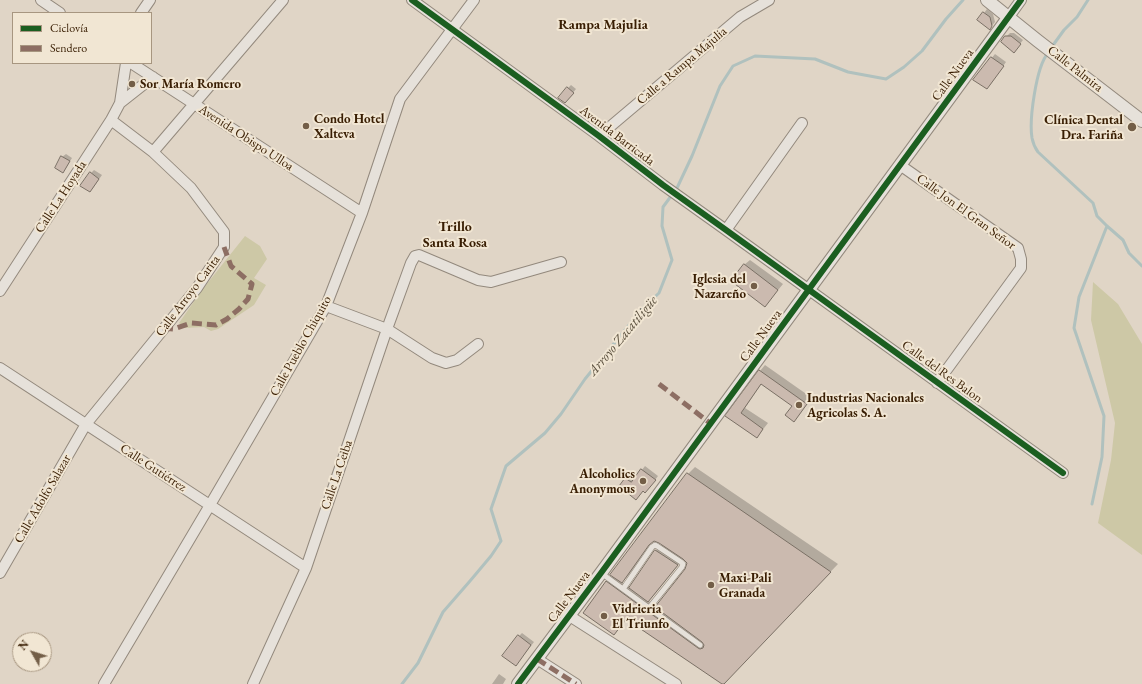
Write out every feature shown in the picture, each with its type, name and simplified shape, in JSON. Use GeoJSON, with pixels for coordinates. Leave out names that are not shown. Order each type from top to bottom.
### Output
{"type":"FeatureCollection","features":[{"type":"Feature","properties":{"kind":"street"},"geometry":{"type":"LineString","coordinates":[[41,0],[59,12]]}},
{"type":"Feature","properties":{"kind":"street"},"geometry":{"type":"LineString","coordinates":[[142,12],[150,0]]}},
{"type":"Feature","properties":{"kind":"street"},"geometry":{"type":"LineString","coordinates":[[153,152],[283,0]]}},
{"type":"Feature","properties":{"kind":"street","name":"Avenida Barricada"},"geometry":{"type":"LineString","coordinates":[[412,0],[599,136],[663,185],[809,289]]}},
{"type":"Feature","properties":{"kind":"street","name":"Calle Pueblo Chiquito"},"geometry":{"type":"LineString","coordinates":[[104,684],[326,306],[362,213],[400,99],[474,0]]}},
{"type":"Feature","properties":{"kind":"street","name":"Calle a Rampa Majulia"},"geometry":{"type":"LineString","coordinates":[[599,136],[740,17],[769,0]]}},
{"type":"Feature","properties":{"kind":"street","name":"Calle Palmira"},"geometry":{"type":"LineString","coordinates":[[987,0],[1008,18],[1142,121]]}},
{"type":"Feature","properties":{"kind":"street","name":"Calle Nueva"},"geometry":{"type":"LineString","coordinates":[[518,684],[1021,0]]}},
{"type":"Feature","properties":{"kind":"street","name":"Calle La Hoyada"},"geometry":{"type":"LineString","coordinates":[[0,291],[111,120],[120,103],[126,64]]}},
{"type":"Feature","properties":{"kind":"street","name":"Avenida Obispo Ulloa"},"geometry":{"type":"LineString","coordinates":[[133,64],[362,213]]}},
{"type":"Feature","properties":{"kind":"street","name":"Calle La Hoyada"},"geometry":{"type":"LineString","coordinates":[[120,103],[153,77]]}},
{"type":"Feature","properties":{"kind":"street","name":"Calle Arroyo Carita"},"geometry":{"type":"LineString","coordinates":[[86,424],[197,288],[224,247],[224,232],[191,188],[153,152],[111,120]]}},
{"type":"Feature","properties":{"kind":"street"},"geometry":{"type":"LineString","coordinates":[[726,230],[802,123]]}},
{"type":"Feature","properties":{"kind":"street","name":"Calle Jon El Gran Señor"},"geometry":{"type":"LineString","coordinates":[[900,165],[1018,248],[1021,259],[1021,268],[937,383]]}},
{"type":"Feature","properties":{"kind":"street","name":"Calle La Ceiba"},"geometry":{"type":"LineString","coordinates":[[253,684],[306,568],[387,329],[411,263],[415,256],[419,255],[478,280],[491,282],[561,262]]}},
{"type":"Feature","properties":{"kind":"street","name":"Calle del Res Balon"},"geometry":{"type":"LineString","coordinates":[[809,289],[1063,473]]}},
{"type":"Feature","properties":{"kind":"street"},"geometry":{"type":"LineString","coordinates":[[326,306],[387,329],[432,358],[446,363],[457,360],[478,344]]}},
{"type":"Feature","properties":{"kind":"street","name":"Calle Gutiérrez"},"geometry":{"type":"LineString","coordinates":[[0,368],[306,568]]}},
{"type":"Feature","properties":{"kind":"street","name":"Calle Adolfo Salazar"},"geometry":{"type":"LineString","coordinates":[[0,573],[86,424]]}},
{"type":"Feature","properties":{"kind":"street"},"geometry":{"type":"LineString","coordinates":[[568,615],[676,684]]}},
{"type":"Feature","properties":{"kind":"street"},"geometry":{"type":"LineString","coordinates":[[537,659],[576,684]]}},
{"type":"Feature","properties":{"kind":"lane"},"geometry":{"type":"LineString","coordinates":[[623,589],[652,547],[657,546],[681,562],[682,567],[649,608]]}},
{"type":"Feature","properties":{"kind":"lane"},"geometry":{"type":"LineString","coordinates":[[601,573],[700,645]]}},
{"type":"Feature","properties":{"kind":"shaded area"},"geometry":{"type":"Polygon","coordinates":[[[245,236],[260,246],[267,259],[254,278],[266,285],[254,305],[218,329],[211,331],[204,327],[185,328],[179,323],[202,290],[245,236]]]}},
{"type":"Feature","properties":{"kind":"shaded area"},"geometry":{"type":"Polygon","coordinates":[[[1093,282],[1118,304],[1142,344],[1142,555],[1098,523],[1111,460],[1115,423],[1091,320],[1093,282]]]}},
{"type":"Feature","properties":{"kind":"building"},"geometry":{"type":"Polygon","coordinates":[[[983,12],[990,17],[992,26],[990,30],[977,20],[983,12]]]}},
{"type":"Feature","properties":{"kind":"building"},"geometry":{"type":"Polygon","coordinates":[[[1005,36],[1011,36],[1021,44],[1014,53],[1001,42],[1005,36]]]}},
{"type":"Feature","properties":{"kind":"building"},"geometry":{"type":"Polygon","coordinates":[[[991,57],[1004,66],[987,89],[973,80],[991,57]]]}},
{"type":"Feature","properties":{"kind":"building"},"geometry":{"type":"Polygon","coordinates":[[[567,87],[574,93],[565,103],[558,98],[567,87]]]}},
{"type":"Feature","properties":{"kind":"building"},"geometry":{"type":"Polygon","coordinates":[[[61,156],[70,161],[63,173],[55,168],[61,156]]]}},
{"type":"Feature","properties":{"kind":"building"},"geometry":{"type":"Polygon","coordinates":[[[90,172],[99,179],[90,192],[80,186],[90,172]]]}},
{"type":"Feature","properties":{"kind":"building","name":"Iglesia del Nazareño"},"geometry":{"type":"Polygon","coordinates":[[[744,264],[778,290],[765,307],[731,281],[744,264]]]}},
{"type":"Feature","properties":{"kind":"building","name":"Industrias Nacionales Agricolas S. A."},"geometry":{"type":"Polygon","coordinates":[[[759,370],[807,404],[794,422],[785,415],[792,406],[761,384],[741,413],[763,429],[757,438],[725,416],[759,370]]]}},
{"type":"Feature","properties":{"kind":"building"},"geometry":{"type":"Polygon","coordinates":[[[641,469],[656,480],[645,493],[643,491],[636,500],[619,486],[625,478],[631,482],[641,469]]]}},
{"type":"Feature","properties":{"kind":"building","name":"Maxi-Pali Granada"},"geometry":{"type":"Polygon","coordinates":[[[687,473],[831,572],[724,684],[626,619],[614,635],[583,613],[606,581],[698,648],[703,648],[704,645],[702,642],[655,607],[685,569],[687,563],[683,559],[654,541],[649,545],[622,583],[610,575],[687,473]]]}},
{"type":"Feature","properties":{"kind":"building"},"geometry":{"type":"Polygon","coordinates":[[[655,550],[678,565],[648,602],[629,588],[655,550]]]}},
{"type":"Feature","properties":{"kind":"building"},"geometry":{"type":"Polygon","coordinates":[[[518,635],[531,645],[516,666],[502,656],[518,635]]]}},
{"type":"Feature","properties":{"kind":"waterway","name":"Arroyo Zacatiligüe"},"geometry":{"type":"LineString","coordinates":[[402,684],[418,663],[443,612],[491,556],[501,541],[491,509],[506,466],[545,433],[561,414],[585,379],[643,308],[659,293],[672,260],[662,226],[663,207],[677,188],[692,156],[720,86],[733,66],[755,56],[815,59],[848,72],[886,79],[904,67],[922,51],[946,19],[963,0]]}},
{"type":"Feature","properties":{"kind":"waterway"},"geometry":{"type":"LineString","coordinates":[[1051,48],[1064,30],[1077,17],[1088,0]]}},
{"type":"Feature","properties":{"kind":"waterway"},"geometry":{"type":"LineString","coordinates":[[1048,53],[1040,70],[1034,94],[1031,130],[1034,145],[1038,152],[1093,203],[1097,216],[1123,240],[1129,253],[1142,266]]}},
{"type":"Feature","properties":{"kind":"waterway"},"geometry":{"type":"LineString","coordinates":[[1092,504],[1102,457],[1104,416],[1074,328],[1079,297],[1107,226]]}},
{"type":"Feature","properties":{"kind":"marked path"},"geometry":{"type":"LineString","coordinates":[[163,328],[174,329],[191,323],[216,325],[227,319],[248,299],[252,284],[231,266],[224,247]]}},
{"type":"Feature","properties":{"kind":"marked path"},"geometry":{"type":"LineString","coordinates":[[659,384],[710,423]]}},
{"type":"Feature","properties":{"kind":"marked path"},"geometry":{"type":"LineString","coordinates":[[537,659],[576,684]]}},
{"type":"Feature","properties":{"kind":"cycle path"},"geometry":{"type":"LineString","coordinates":[[412,0],[599,136],[663,185],[1063,473]]}},
{"type":"Feature","properties":{"kind":"cycle path"},"geometry":{"type":"LineString","coordinates":[[518,684],[1021,0]]}},
{"type":"Feature","properties":{"kind":"place","name":"Sor María Romero"},"geometry":{"type":"Point","coordinates":[132,84]}},
{"type":"Feature","properties":{"kind":"place","name":"Condo Hotel Xalteva"},"geometry":{"type":"Point","coordinates":[306,126]}},
{"type":"Feature","properties":{"kind":"place","name":"Clínica Dental Dra. Fariña"},"geometry":{"type":"Point","coordinates":[1132,127]}},
{"type":"Feature","properties":{"kind":"place","name":"Iglesia del Nazareño"},"geometry":{"type":"Point","coordinates":[754,286]}},
{"type":"Feature","properties":{"kind":"place","name":"Industrias Nacionales Agricolas S. A."},"geometry":{"type":"Point","coordinates":[799,405]}},
{"type":"Feature","properties":{"kind":"place","name":"Alcoholics Anonymous"},"geometry":{"type":"Point","coordinates":[643,481]}},
{"type":"Feature","properties":{"kind":"place","name":"Maxi-Pali Granada"},"geometry":{"type":"Point","coordinates":[711,585]}},
{"type":"Feature","properties":{"kind":"place","name":"Vidrieria El Triunfo"},"geometry":{"type":"Point","coordinates":[604,616]}},
{"type":"Feature","properties":{"kind":"district","name":"Rampa Majulia"},"geometry":{"type":"Point","coordinates":[603,25]}},
{"type":"Feature","properties":{"kind":"district","name":"Trillo Santa Rosa"},"geometry":{"type":"Point","coordinates":[455,236]}}]}
